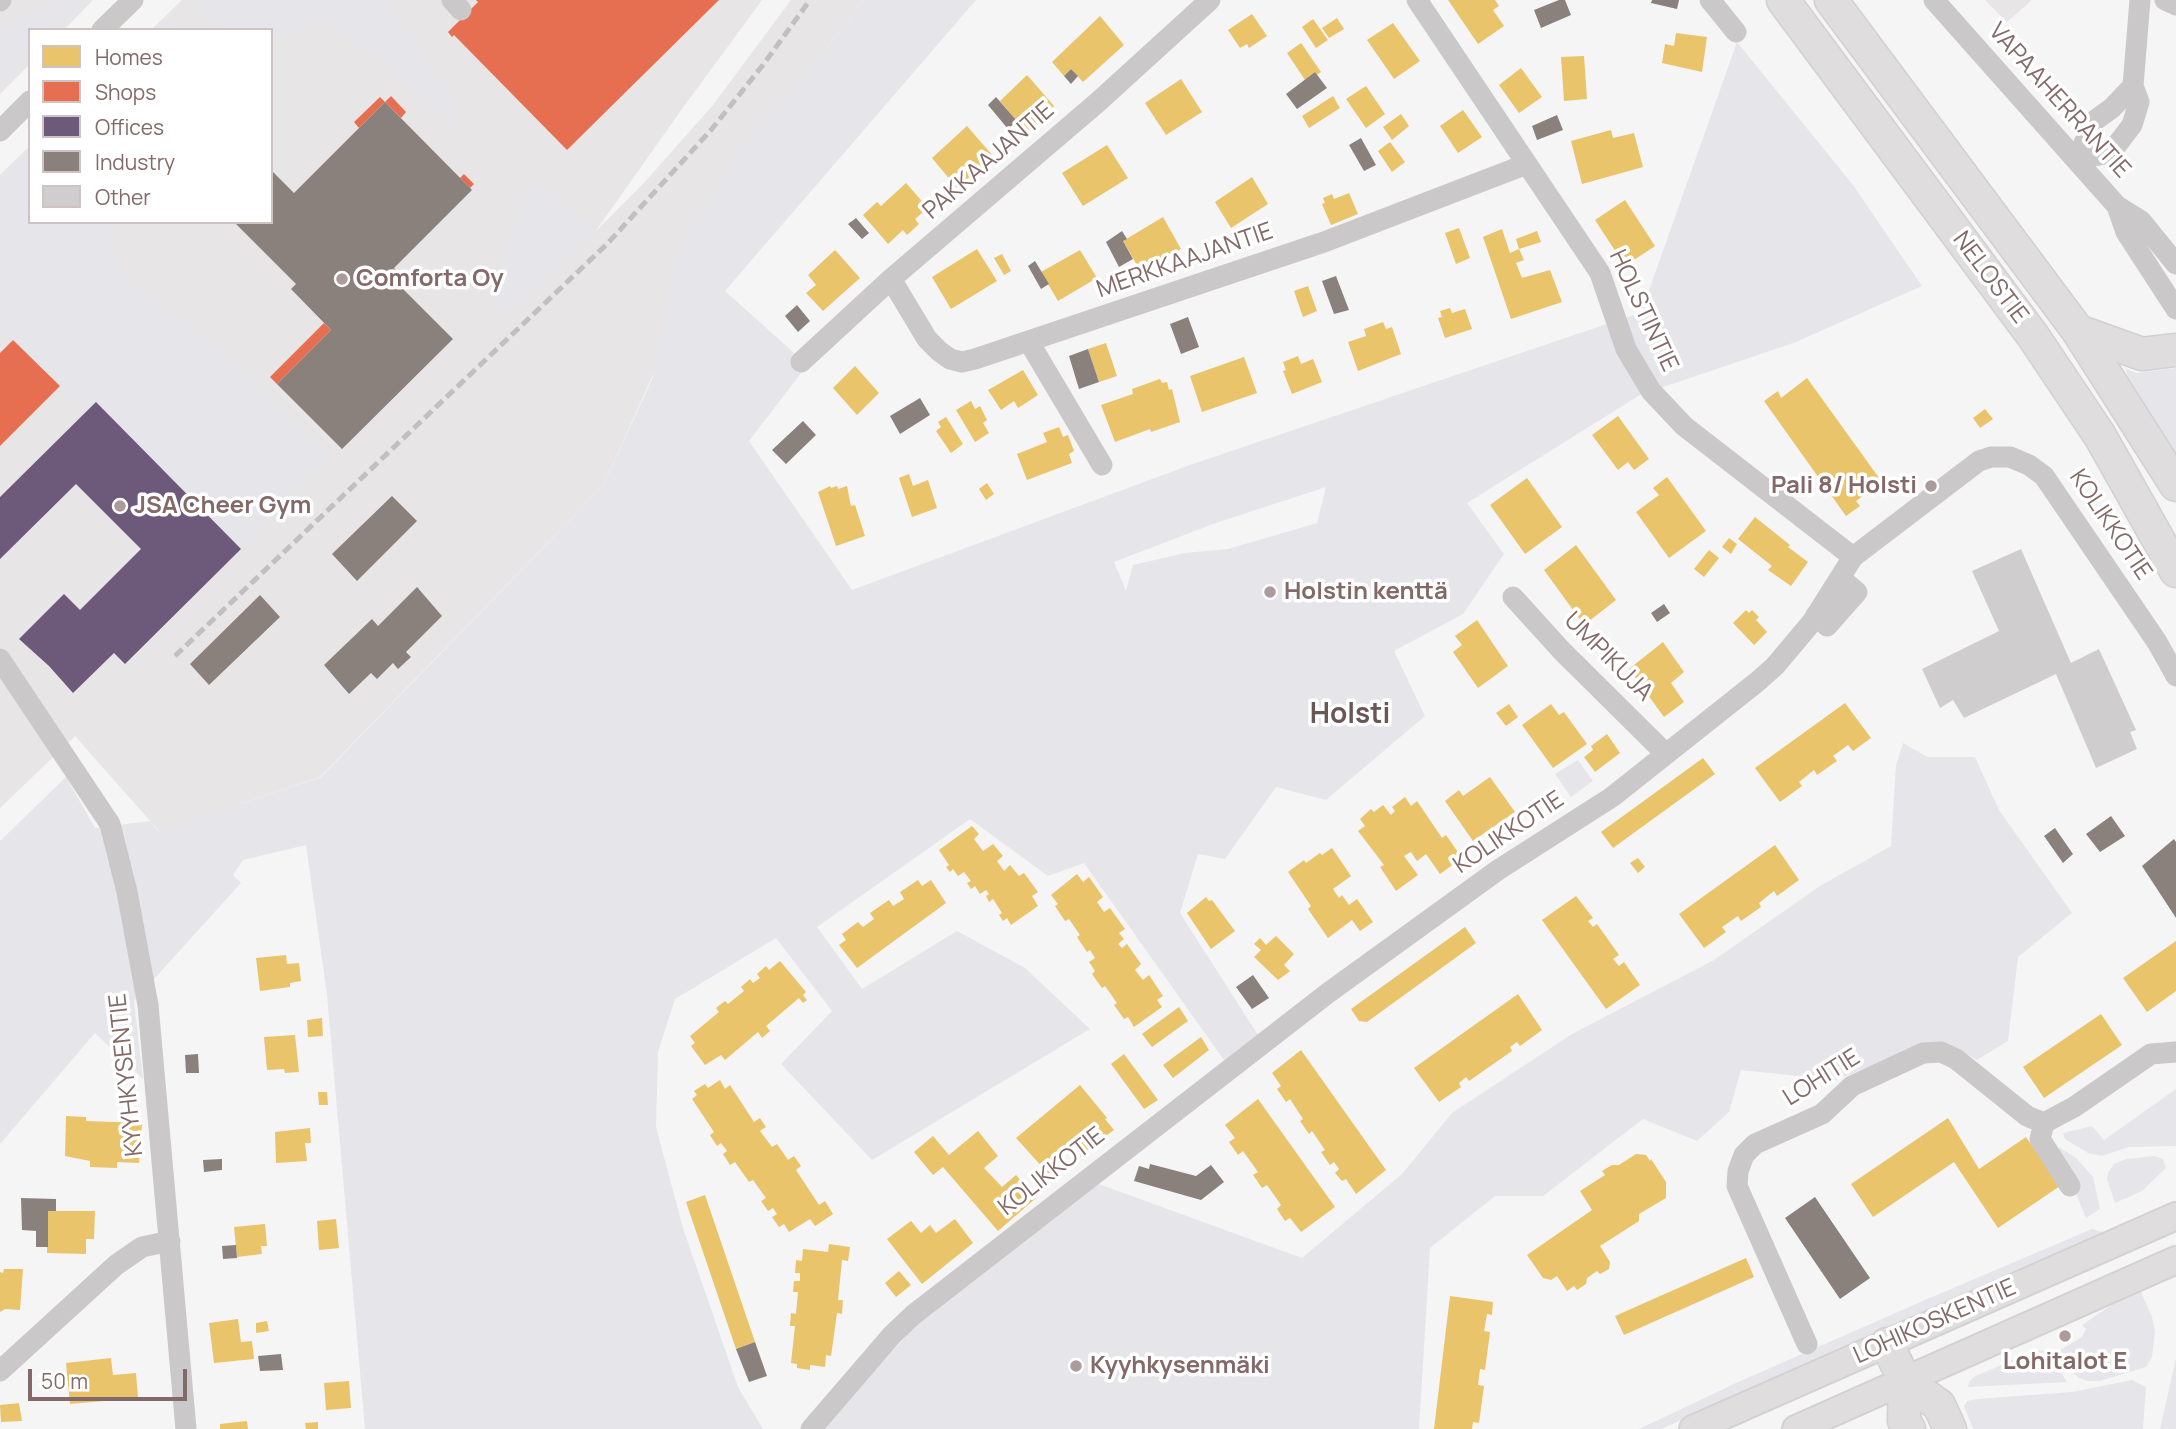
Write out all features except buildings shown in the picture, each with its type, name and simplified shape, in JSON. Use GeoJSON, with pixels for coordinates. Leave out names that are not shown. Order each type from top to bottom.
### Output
{"type":"FeatureCollection","features":[{"type":"Feature","properties":{"kind":"highway","name":"NELOSTIE"},"geometry":{"type":"LineString","coordinates":[[1783,0],[2033,335],[2100,436],[2176,570]]}},
{"type":"Feature","properties":{"kind":"highway","name":"NELOSTIE"},"geometry":{"type":"LineString","coordinates":[[1831,0],[2078,331],[2176,485]]}},
{"type":"Feature","properties":{"kind":"highway"},"geometry":{"type":"LineString","coordinates":[[2078,331],[2142,354],[2176,350]]}},
{"type":"Feature","properties":{"kind":"highway"},"geometry":{"type":"LineString","coordinates":[[1887,1343],[1905,1381],[1904,1421],[1909,1429]]}},
{"type":"Feature","properties":{"kind":"highway"},"geometry":{"type":"LineString","coordinates":[[1905,1381],[1940,1405],[1950,1429]]}},
{"type":"Feature","properties":{"kind":"main road","name":"LOHIKOSKENTIE"},"geometry":{"type":"LineString","coordinates":[[1693,1429],[2176,1216]]}},
{"type":"Feature","properties":{"kind":"main road","name":"LOHIKOSKENTIE"},"geometry":{"type":"LineString","coordinates":[[1796,1429],[2176,1260]]}},
{"type":"Feature","properties":{"kind":"street"},"geometry":{"type":"LineString","coordinates":[[104,28],[133,0]]}},
{"type":"Feature","properties":{"kind":"street","name":"PAKKAAJANTIE"},"geometry":{"type":"LineString","coordinates":[[801,362],[891,279],[1107,94],[1210,0]]}},
{"type":"Feature","properties":{"kind":"street","name":"HOLSTINTIE"},"geometry":{"type":"LineString","coordinates":[[1417,0],[1600,273],[1626,349],[1651,391],[1684,426],[1853,557]]}},
{"type":"Feature","properties":{"kind":"street"},"geometry":{"type":"LineString","coordinates":[[1710,0],[1735,32]]}},
{"type":"Feature","properties":{"kind":"street","name":"VAPAAHERRANTIE"},"geometry":{"type":"LineString","coordinates":[[1934,0],[2117,206],[2141,221],[2176,264]]}},
{"type":"Feature","properties":{"kind":"street"},"geometry":{"type":"LineString","coordinates":[[2077,159],[2105,154],[2116,146],[2132,125],[2138,102],[2133,86],[2140,0]]}},
{"type":"Feature","properties":{"kind":"street"},"geometry":{"type":"LineString","coordinates":[[2165,0],[2176,5]]}},
{"type":"Feature","properties":{"kind":"street"},"geometry":{"type":"LineString","coordinates":[[2077,159],[2094,121],[2112,108],[2133,86]]}},
{"type":"Feature","properties":{"kind":"street"},"geometry":{"type":"LineString","coordinates":[[5,116],[28,102]]}},
{"type":"Feature","properties":{"kind":"street","name":"MERKKAAJANTIE"},"geometry":{"type":"LineString","coordinates":[[891,279],[927,339],[950,359],[962,362],[1324,242],[1527,164]]}},
{"type":"Feature","properties":{"kind":"street","name":"VAPAAHERRANTIE"},"geometry":{"type":"LineString","coordinates":[[2117,206],[2126,232],[2176,309]]}},
{"type":"Feature","properties":{"kind":"street"},"geometry":{"type":"LineString","coordinates":[[1029,342],[1102,465]]}},
{"type":"Feature","properties":{"kind":"street","name":"KOLIKKOTIE"},"geometry":{"type":"LineString","coordinates":[[811,1429],[892,1335],[913,1315],[1328,993],[1498,870],[1612,797],[1775,666],[1816,615],[1853,557],[1979,461],[1991,457],[2010,457],[2029,465],[2044,476],[2157,642],[2176,676]]}},
{"type":"Feature","properties":{"kind":"street","name":"UMPIKUJA"},"geometry":{"type":"LineString","coordinates":[[1513,597],[1562,651],[1666,754]]}},
{"type":"Feature","properties":{"kind":"street","name":"KYYHKYSENTIE"},"geometry":{"type":"LineString","coordinates":[[0,659],[110,824],[127,892],[148,1005],[186,1429]]}},
{"type":"Feature","properties":{"kind":"street","name":"LOHITIE"},"geometry":{"type":"LineString","coordinates":[[1807,1343],[1737,1186],[1738,1171],[1744,1156],[1755,1144],[1822,1114],[1852,1086],[1923,1053],[1941,1052],[1956,1059],[2027,1116],[2044,1123]]}},
{"type":"Feature","properties":{"kind":"street"},"geometry":{"type":"LineString","coordinates":[[2070,1186],[2040,1139],[2044,1123],[2074,1107],[2151,1054],[2176,1052]]}},
{"type":"Feature","properties":{"kind":"street"},"geometry":{"type":"LineString","coordinates":[[0,1371],[116,1265],[142,1247],[170,1241]]}},
{"type":"Feature","properties":{"kind":"shaded area"},"geometry":{"type":"Polygon","coordinates":[[[0,0],[93,0],[66,28],[28,28],[28,66],[0,94],[0,0]]]}},
{"type":"Feature","properties":{"kind":"shaded area"},"geometry":{"type":"Polygon","coordinates":[[[59,0],[88,0],[60,28],[28,28],[28,59],[2,84],[0,29],[10,22],[54,5],[59,0]]]}},
{"type":"Feature","properties":{"kind":"shaded area"},"geometry":{"type":"Polygon","coordinates":[[[182,0],[762,0],[595,232],[643,184],[713,105],[791,0],[863,0],[826,49],[652,377],[603,486],[320,777],[159,831],[75,736],[0,808],[0,175],[28,148],[28,224],[273,224],[273,28],[153,28],[182,0]]]}},
{"type":"Feature","properties":{"kind":"shaded area"},"geometry":{"type":"Polygon","coordinates":[[[194,0],[385,0],[463,115],[451,126],[391,71],[330,25],[305,26],[282,37],[273,45],[273,28],[215,28],[194,5],[194,0]]]}},
{"type":"Feature","properties":{"kind":"shaded area"},"geometry":{"type":"Polygon","coordinates":[[[863,0],[976,0],[725,291],[792,351],[805,368],[749,441],[852,590],[1190,465],[1645,311],[1642,310],[1737,42],[1853,185],[1922,286],[1796,342],[1640,395],[1467,503],[1504,554],[1463,614],[1394,651],[1425,716],[1326,800],[1276,787],[1225,859],[1198,854],[1180,913],[1258,1035],[1224,1060],[1084,863],[1048,876],[970,819],[817,927],[862,989],[957,931],[1025,968],[1090,1029],[872,1160],[781,1064],[832,1011],[776,938],[675,999],[658,1052],[656,1127],[683,1228],[738,1387],[763,1429],[365,1429],[327,995],[306,845],[243,860],[233,875],[241,883],[134,1001],[143,1079],[95,1033],[0,1144],[0,841],[66,777],[95,828],[150,821],[158,831],[321,777],[603,486],[653,377],[679,253],[744,145],[826,49],[863,0]],[[1326,487],[1213,524],[1114,562],[1126,591],[1133,565],[1185,553],[1228,549],[1317,523],[1326,487]]]}},
{"type":"Feature","properties":{"kind":"shaded area"},"geometry":{"type":"Polygon","coordinates":[[[1985,0],[2032,0],[2007,22],[1985,0]]]}},
{"type":"Feature","properties":{"kind":"shaded area"},"geometry":{"type":"Polygon","coordinates":[[[164,18],[183,28],[153,28],[164,18]]]}},
{"type":"Feature","properties":{"kind":"shaded area"},"geometry":{"type":"Polygon","coordinates":[[[28,148],[28,224],[113,224],[107,232],[123,273],[245,370],[330,456],[241,549],[96,403],[86,412],[0,327],[0,175],[28,148]]]}},
{"type":"Feature","properties":{"kind":"shaded area"},"geometry":{"type":"Polygon","coordinates":[[[535,182],[597,231],[502,317],[489,296],[526,196],[535,182]]]}},
{"type":"Feature","properties":{"kind":"shaded area"},"geometry":{"type":"Polygon","coordinates":[[[2176,368],[2176,454],[2127,375],[2126,369],[2136,373],[2176,368]]]}},
{"type":"Feature","properties":{"kind":"shaded area"},"geometry":{"type":"Polygon","coordinates":[[[1903,743],[1927,757],[1975,757],[1999,810],[2072,913],[2018,957],[2008,1041],[1977,1060],[1963,1052],[1913,1049],[1836,1080],[1741,1070],[1729,1112],[1697,1141],[1643,1119],[1543,1196],[1495,1196],[1430,1248],[1419,1429],[821,1429],[921,1320],[1096,1183],[1302,1258],[1402,1174],[1452,1113],[1572,1034],[1714,960],[1820,886],[1891,846],[1896,765],[1903,743]]]}},
{"type":"Feature","properties":{"kind":"shaded area"},"geometry":{"type":"Polygon","coordinates":[[[1578,760],[1593,781],[1571,797],[1555,774],[1578,760]]]}},
{"type":"Feature","properties":{"kind":"shaded area"},"geometry":{"type":"Polygon","coordinates":[[[2176,1089],[2176,1146],[2129,1147],[2102,1156],[2088,1153],[2065,1139],[2063,1133],[2092,1126],[2104,1140],[2176,1089]]]}},
{"type":"Feature","properties":{"kind":"shaded area"},"geometry":{"type":"Polygon","coordinates":[[[2059,1147],[2076,1158],[2093,1177],[2100,1209],[2086,1218],[2060,1154],[2059,1147]]]}},
{"type":"Feature","properties":{"kind":"shaded area"},"geometry":{"type":"Polygon","coordinates":[[[2154,1156],[2163,1159],[2166,1168],[2142,1191],[2115,1203],[2107,1179],[2114,1164],[2126,1159],[2154,1156]]]}},
{"type":"Feature","properties":{"kind":"shaded area"},"geometry":{"type":"Polygon","coordinates":[[[2092,1229],[2105,1233],[1661,1429],[1639,1429],[1736,1383],[2092,1229]]]}},
{"type":"Feature","properties":{"kind":"shaded area"},"geometry":{"type":"Polygon","coordinates":[[[2141,1292],[2152,1317],[2155,1332],[2152,1357],[2146,1367],[2100,1381],[2079,1378],[2072,1372],[2060,1350],[2082,1337],[2086,1329],[2082,1325],[2119,1300],[2141,1292]]]}},
{"type":"Feature","properties":{"kind":"shaded area"},"geometry":{"type":"Polygon","coordinates":[[[2047,1350],[2067,1382],[1968,1387],[1975,1376],[2035,1351],[2047,1350]]]}},
{"type":"Feature","properties":{"kind":"shaded area"},"geometry":{"type":"Polygon","coordinates":[[[2176,1358],[2176,1429],[2160,1429],[2176,1358]]]}},
{"type":"Feature","properties":{"kind":"shaded area"},"geometry":{"type":"Polygon","coordinates":[[[2132,1380],[2146,1387],[2143,1429],[1973,1429],[1964,1406],[1967,1401],[1977,1399],[2072,1392],[2132,1380]]]}},
{"type":"Feature","properties":{"kind":"railway"},"geometry":{"type":"LineString","coordinates":[[175,656],[608,243],[711,130],[810,0]]}},
{"type":"Feature","properties":{"kind":"place","name":"Comforta Oy"},"geometry":{"type":"Point","coordinates":[342,279]}},
{"type":"Feature","properties":{"kind":"place","name":"Pali 8/ Holsti"},"geometry":{"type":"Point","coordinates":[1931,486]}},
{"type":"Feature","properties":{"kind":"place","name":"JSA Cheer Gym"},"geometry":{"type":"Point","coordinates":[120,506]}},
{"type":"Feature","properties":{"kind":"place","name":"Holstin kenttä"},"geometry":{"type":"Point","coordinates":[1270,592]}},
{"type":"Feature","properties":{"kind":"place","name":"Lohitalot E"},"geometry":{"type":"Point","coordinates":[2065,1336]}},
{"type":"Feature","properties":{"kind":"place","name":"Kyyhkysenmäki"},"geometry":{"type":"Point","coordinates":[1076,1366]}},
{"type":"Feature","properties":{"kind":"district","name":"Holsti"},"geometry":{"type":"Point","coordinates":[1350,715]}}]}
